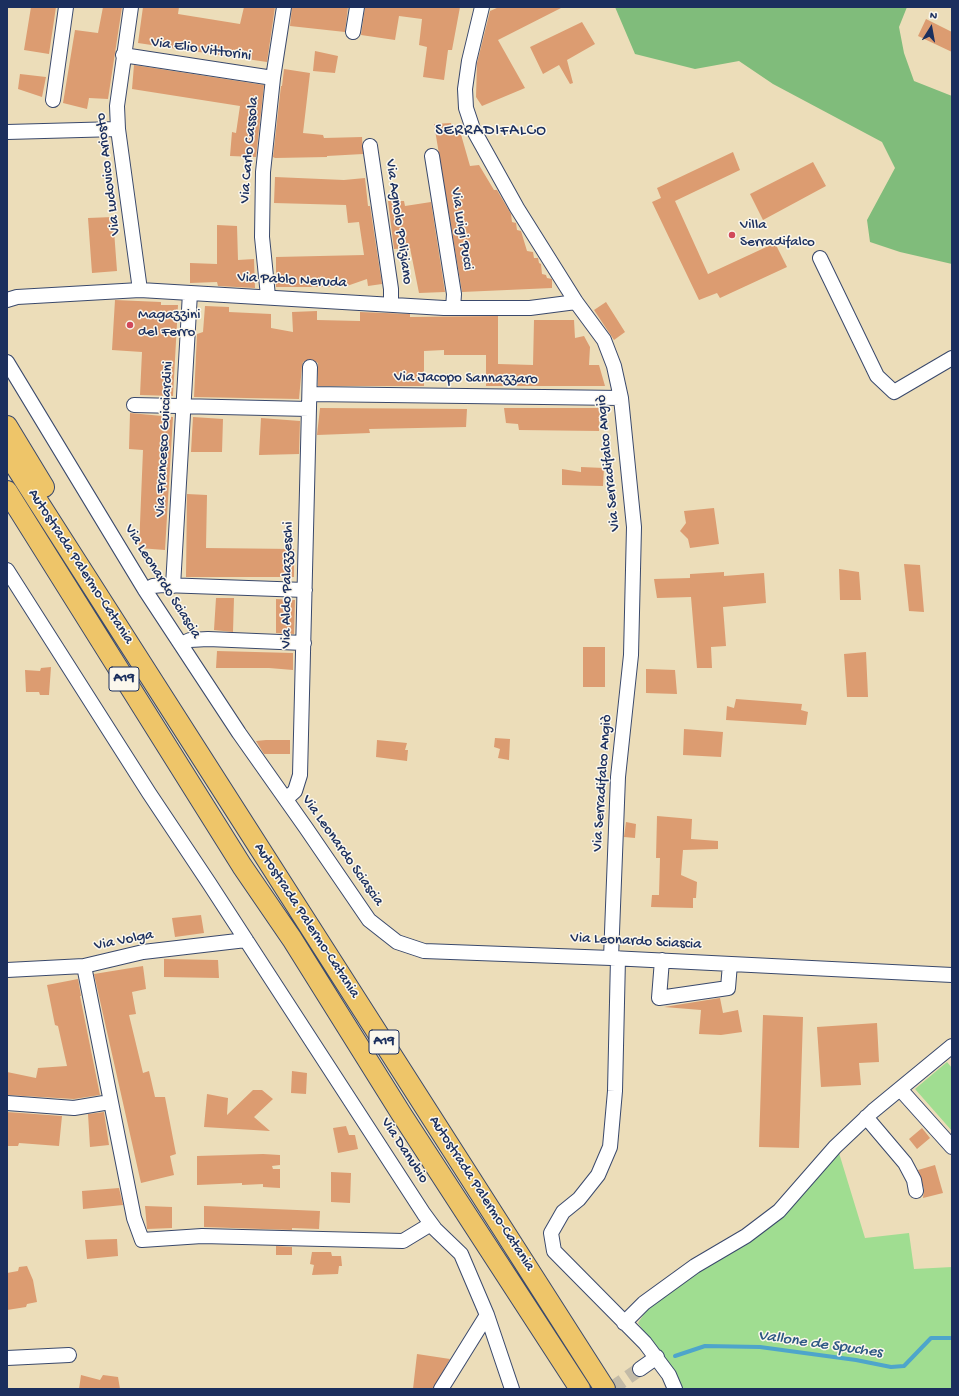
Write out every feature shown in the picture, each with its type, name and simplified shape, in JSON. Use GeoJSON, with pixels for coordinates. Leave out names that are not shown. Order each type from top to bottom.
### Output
{"type":"FeatureCollection","features":[{"type":"Feature","properties":{"kind":"highway"},"geometry":{"type":"LineString","coordinates":[[7,426],[131,628],[156,687]]}},
{"type":"Feature","properties":{"kind":"highway","name":"Autostrada Palermo-Catania"},"geometry":{"type":"LineString","coordinates":[[7,453],[605,1389]]}},
{"type":"Feature","properties":{"kind":"highway","name":"Autostrada Palermo-Catania"},"geometry":{"type":"LineString","coordinates":[[7,491],[217,827],[292,939],[402,1115],[580,1389]]}},
{"type":"Feature","properties":{"kind":"highway"},"geometry":{"type":"LineString","coordinates":[[7,510],[158,744],[217,827]]}},
{"type":"Feature","properties":{"kind":"street"},"geometry":{"type":"LineString","coordinates":[[53,100],[66,7]]}},
{"type":"Feature","properties":{"kind":"street","name":"Via Ludovico Ariosto"},"geometry":{"type":"LineString","coordinates":[[131,7],[123,55],[117,106],[118,129],[140,290]]}},
{"type":"Feature","properties":{"kind":"street","name":"Via Carlo Cassola"},"geometry":{"type":"LineString","coordinates":[[268,296],[262,237],[262,172],[273,78],[284,7]]}},
{"type":"Feature","properties":{"kind":"street"},"geometry":{"type":"LineString","coordinates":[[353,32],[357,7]]}},
{"type":"Feature","properties":{"kind":"street","name":"Via Serradifalco Angiò"},"geometry":{"type":"LineString","coordinates":[[482,7],[465,89],[466,108],[473,129],[517,208],[576,302],[604,340],[614,366],[621,398],[634,527],[631,655],[618,777],[614,958],[615,1091],[610,1147],[598,1176],[579,1199],[563,1212],[551,1233],[554,1251],[645,1343],[669,1375],[675,1389]]}},
{"type":"Feature","properties":{"kind":"street","name":"Via Elio Vittorini"},"geometry":{"type":"LineString","coordinates":[[123,55],[273,78]]}},
{"type":"Feature","properties":{"kind":"street"},"geometry":{"type":"LineString","coordinates":[[7,132],[118,129]]}},
{"type":"Feature","properties":{"kind":"street","name":"Via Agnolo Poliziano"},"geometry":{"type":"LineString","coordinates":[[370,146],[391,303]]}},
{"type":"Feature","properties":{"kind":"street","name":"Via Luigi Pucci"},"geometry":{"type":"LineString","coordinates":[[432,156],[454,294],[453,308]]}},
{"type":"Feature","properties":{"kind":"street"},"geometry":{"type":"LineString","coordinates":[[820,258],[877,376],[894,392],[952,358]]}},
{"type":"Feature","properties":{"kind":"street","name":"Via Pablo Neruda"},"geometry":{"type":"LineString","coordinates":[[7,300],[17,297],[140,290],[391,303],[453,308],[530,308],[576,302]]}},
{"type":"Feature","properties":{"kind":"street","name":"Via Francesco Guicciardini"},"geometry":{"type":"LineString","coordinates":[[173,586],[190,293]]}},
{"type":"Feature","properties":{"kind":"street","name":"Via Leonardo Sciascia"},"geometry":{"type":"LineString","coordinates":[[7,362],[145,590],[239,733],[369,920],[397,942],[424,951],[662,960],[952,975]]}},
{"type":"Feature","properties":{"kind":"street","name":"Via Aldo Palazzeschi"},"geometry":{"type":"LineString","coordinates":[[286,799],[295,791],[300,775],[310,367]]}},
{"type":"Feature","properties":{"kind":"street","name":"Via Jacopo Sannazzaro"},"geometry":{"type":"LineString","coordinates":[[310,394],[621,398]]}},
{"type":"Feature","properties":{"kind":"street"},"geometry":{"type":"LineString","coordinates":[[134,404],[184,407],[310,410]]}},
{"type":"Feature","properties":{"kind":"street","name":"Via Danubio"},"geometry":{"type":"LineString","coordinates":[[7,570],[149,793],[431,1224],[461,1254],[487,1315],[512,1389]]}},
{"type":"Feature","properties":{"kind":"street"},"geometry":{"type":"LineString","coordinates":[[145,590],[153,586],[305,590]]}},
{"type":"Feature","properties":{"kind":"street"},"geometry":{"type":"LineString","coordinates":[[181,644],[190,640],[208,639],[304,643]]}},
{"type":"Feature","properties":{"kind":"street","name":"Via Volga"},"geometry":{"type":"LineString","coordinates":[[7,970],[84,966],[143,952],[246,940]]}},
{"type":"Feature","properties":{"kind":"street"},"geometry":{"type":"LineString","coordinates":[[662,960],[659,998],[728,988],[730,964]]}},
{"type":"Feature","properties":{"kind":"street"},"geometry":{"type":"LineString","coordinates":[[84,966],[134,1218],[142,1240],[202,1236],[403,1241],[431,1224]]}},
{"type":"Feature","properties":{"kind":"street"},"geometry":{"type":"LineString","coordinates":[[624,1323],[644,1303],[695,1266],[746,1236],[779,1211],[835,1147],[866,1117],[951,1048]]}},
{"type":"Feature","properties":{"kind":"street"},"geometry":{"type":"LineString","coordinates":[[900,1089],[952,1147]]}},
{"type":"Feature","properties":{"kind":"street"},"geometry":{"type":"LineString","coordinates":[[7,1103],[74,1108],[110,1102]]}},
{"type":"Feature","properties":{"kind":"street"},"geometry":{"type":"LineString","coordinates":[[866,1117],[905,1163],[914,1180],[916,1191]]}},
{"type":"Feature","properties":{"kind":"street"},"geometry":{"type":"LineString","coordinates":[[441,1389],[487,1315]]}},
{"type":"Feature","properties":{"kind":"street"},"geometry":{"type":"LineString","coordinates":[[7,1358],[69,1355]]}},
{"type":"Feature","properties":{"kind":"street"},"geometry":{"type":"LineString","coordinates":[[640,1369],[657,1357]]}},
{"type":"Feature","properties":{"kind":"green space"},"geometry":{"type":"Polygon","coordinates":[[[615,7],[907,7],[899,27],[904,53],[914,81],[952,96],[952,264],[900,252],[870,242],[867,220],[895,168],[882,142],[773,84],[739,61],[695,69],[635,54],[615,7]]]}},
{"type":"Feature","properties":{"kind":"green space"},"geometry":{"type":"Polygon","coordinates":[[[947,1062],[952,1068],[952,1131],[915,1089],[947,1062]]]}},
{"type":"Feature","properties":{"kind":"green space"},"geometry":{"type":"Polygon","coordinates":[[[839,1153],[865,1238],[909,1233],[914,1269],[952,1267],[952,1389],[683,1389],[638,1323],[646,1311],[699,1269],[781,1212],[839,1153]]]}},
{"type":"Feature","properties":{"kind":"building"},"geometry":{"type":"Polygon","coordinates":[[[31,7],[56,7],[49,54],[24,50],[31,7]]]}},
{"type":"Feature","properties":{"kind":"building"},"geometry":{"type":"Polygon","coordinates":[[[103,7],[122,7],[108,99],[89,98],[87,109],[63,103],[75,30],[98,33],[103,7]]]}},
{"type":"Feature","properties":{"kind":"building"},"geometry":{"type":"Polygon","coordinates":[[[143,7],[179,7],[178,14],[240,24],[244,7],[275,7],[267,62],[138,43],[143,7]]]}},
{"type":"Feature","properties":{"kind":"building"},"geometry":{"type":"Polygon","coordinates":[[[292,7],[348,7],[345,32],[290,26],[292,7]]]}},
{"type":"Feature","properties":{"kind":"building"},"geometry":{"type":"Polygon","coordinates":[[[365,7],[460,7],[452,50],[448,50],[444,80],[423,77],[427,47],[419,45],[422,19],[399,16],[395,40],[361,35],[365,7]]]}},
{"type":"Feature","properties":{"kind":"building"},"geometry":{"type":"Polygon","coordinates":[[[499,7],[563,7],[498,40],[525,88],[482,106],[476,97],[477,63],[490,11],[499,7]]]}},
{"type":"Feature","properties":{"kind":"building"},"geometry":{"type":"Polygon","coordinates":[[[926,19],[952,32],[952,52],[918,36],[926,19]]]}},
{"type":"Feature","properties":{"kind":"building"},"geometry":{"type":"Polygon","coordinates":[[[582,22],[595,44],[567,60],[573,83],[570,84],[559,65],[543,74],[530,47],[582,22]]]}},
{"type":"Feature","properties":{"kind":"building"},"geometry":{"type":"Polygon","coordinates":[[[315,51],[338,56],[335,73],[313,71],[315,51]]]}},
{"type":"Feature","properties":{"kind":"building"},"geometry":{"type":"Polygon","coordinates":[[[134,65],[264,85],[256,157],[230,156],[232,132],[236,133],[240,106],[132,89],[134,65]]]}},
{"type":"Feature","properties":{"kind":"building"},"geometry":{"type":"Polygon","coordinates":[[[284,69],[310,73],[303,133],[323,135],[324,138],[362,137],[363,154],[327,157],[273,157],[284,69]]]}},
{"type":"Feature","properties":{"kind":"building"},"geometry":{"type":"Polygon","coordinates":[[[20,74],[46,77],[42,97],[18,89],[20,74]]]}},
{"type":"Feature","properties":{"kind":"building"},"geometry":{"type":"Polygon","coordinates":[[[451,123],[453,131],[460,131],[470,166],[479,165],[494,190],[497,190],[511,214],[512,222],[516,223],[517,230],[521,231],[527,251],[533,252],[534,258],[538,258],[539,263],[541,264],[542,274],[546,275],[547,278],[552,279],[552,288],[462,292],[434,124],[451,123]]]}},
{"type":"Feature","properties":{"kind":"building"},"geometry":{"type":"Polygon","coordinates":[[[733,152],[740,170],[675,201],[708,274],[775,243],[787,267],[720,298],[717,293],[699,300],[652,202],[661,198],[657,188],[733,152]]]}},
{"type":"Feature","properties":{"kind":"building"},"geometry":{"type":"Polygon","coordinates":[[[813,162],[826,186],[763,220],[750,194],[813,162]]]}},
{"type":"Feature","properties":{"kind":"building"},"geometry":{"type":"Polygon","coordinates":[[[275,177],[344,180],[365,178],[368,206],[370,206],[382,284],[368,286],[367,279],[344,287],[276,287],[276,257],[364,255],[359,222],[348,223],[346,205],[274,203],[275,177]]]}},
{"type":"Feature","properties":{"kind":"building"},"geometry":{"type":"Polygon","coordinates":[[[388,201],[404,201],[405,206],[431,202],[445,292],[419,293],[410,248],[394,249],[388,201]]]}},
{"type":"Feature","properties":{"kind":"building"},"geometry":{"type":"Polygon","coordinates":[[[113,217],[117,271],[92,273],[88,218],[113,217]]]}},
{"type":"Feature","properties":{"kind":"building"},"geometry":{"type":"Polygon","coordinates":[[[217,225],[237,226],[238,260],[254,259],[255,288],[218,286],[217,282],[190,283],[190,263],[217,264],[217,225]]]}},
{"type":"Feature","properties":{"kind":"building"},"geometry":{"type":"Polygon","coordinates":[[[115,300],[161,302],[161,305],[178,305],[173,396],[140,395],[142,352],[112,350],[115,300]]]}},
{"type":"Feature","properties":{"kind":"building"},"geometry":{"type":"Polygon","coordinates":[[[606,302],[625,332],[614,340],[594,310],[606,302]]]}},
{"type":"Feature","properties":{"kind":"building"},"geometry":{"type":"Polygon","coordinates":[[[205,306],[229,307],[229,312],[271,314],[271,328],[293,332],[292,312],[317,311],[317,320],[360,321],[360,312],[410,314],[410,317],[498,316],[498,364],[533,365],[534,320],[574,320],[575,338],[584,336],[590,347],[589,365],[599,365],[605,386],[486,386],[486,355],[444,355],[444,350],[424,351],[424,386],[318,386],[318,363],[310,359],[303,362],[299,399],[194,397],[197,334],[203,332],[205,306]]]}},
{"type":"Feature","properties":{"kind":"building"},"geometry":{"type":"Polygon","coordinates":[[[320,408],[467,409],[466,427],[369,429],[370,433],[317,435],[320,408]]]}},
{"type":"Feature","properties":{"kind":"building"},"geometry":{"type":"Polygon","coordinates":[[[504,408],[600,408],[599,431],[519,430],[518,424],[506,423],[504,408]]]}},
{"type":"Feature","properties":{"kind":"building"},"geometry":{"type":"Polygon","coordinates":[[[130,413],[173,417],[165,550],[139,548],[143,450],[129,449],[130,413]]]}},
{"type":"Feature","properties":{"kind":"building"},"geometry":{"type":"Polygon","coordinates":[[[193,417],[223,419],[222,452],[191,452],[193,417]]]}},
{"type":"Feature","properties":{"kind":"building"},"geometry":{"type":"Polygon","coordinates":[[[261,418],[300,421],[299,454],[259,455],[261,418]]]}},
{"type":"Feature","properties":{"kind":"building"},"geometry":{"type":"Polygon","coordinates":[[[581,467],[604,468],[603,486],[562,485],[562,469],[581,472],[581,467]]]}},
{"type":"Feature","properties":{"kind":"building"},"geometry":{"type":"Polygon","coordinates":[[[187,494],[207,495],[206,548],[294,549],[294,577],[186,577],[187,494]]]}},
{"type":"Feature","properties":{"kind":"building"},"geometry":{"type":"Polygon","coordinates":[[[714,508],[719,544],[690,548],[688,539],[680,531],[686,523],[684,511],[714,508]]]}},
{"type":"Feature","properties":{"kind":"building"},"geometry":{"type":"Polygon","coordinates":[[[904,564],[920,565],[924,612],[909,611],[904,564]]]}},
{"type":"Feature","properties":{"kind":"building"},"geometry":{"type":"Polygon","coordinates":[[[839,569],[859,572],[861,600],[840,600],[839,569]]]}},
{"type":"Feature","properties":{"kind":"building"},"geometry":{"type":"Polygon","coordinates":[[[724,572],[724,576],[764,573],[766,603],[723,607],[726,646],[711,647],[712,668],[697,668],[691,597],[657,598],[654,579],[690,578],[690,574],[724,572]]]}},
{"type":"Feature","properties":{"kind":"building"},"geometry":{"type":"Polygon","coordinates":[[[216,598],[234,598],[233,632],[214,630],[216,598]]]}},
{"type":"Feature","properties":{"kind":"building"},"geometry":{"type":"Polygon","coordinates":[[[276,599],[295,600],[294,634],[276,633],[276,599]]]}},
{"type":"Feature","properties":{"kind":"building"},"geometry":{"type":"Polygon","coordinates":[[[583,647],[605,647],[605,687],[583,687],[583,647]]]}},
{"type":"Feature","properties":{"kind":"building"},"geometry":{"type":"Polygon","coordinates":[[[217,651],[293,653],[293,670],[269,668],[216,668],[217,651]]]}},
{"type":"Feature","properties":{"kind":"building"},"geometry":{"type":"Polygon","coordinates":[[[866,652],[868,697],[847,697],[844,654],[866,652]]]}},
{"type":"Feature","properties":{"kind":"building"},"geometry":{"type":"Polygon","coordinates":[[[51,667],[49,695],[40,695],[39,692],[26,692],[25,670],[40,671],[41,668],[51,667]]]}},
{"type":"Feature","properties":{"kind":"building"},"geometry":{"type":"Polygon","coordinates":[[[646,669],[675,670],[677,694],[646,693],[646,669]]]}},
{"type":"Feature","properties":{"kind":"building"},"geometry":{"type":"Polygon","coordinates":[[[736,699],[802,704],[801,710],[808,712],[806,725],[726,720],[727,706],[734,708],[736,699]]]}},
{"type":"Feature","properties":{"kind":"building"},"geometry":{"type":"Polygon","coordinates":[[[684,729],[723,732],[721,757],[683,755],[684,729]]]}},
{"type":"Feature","properties":{"kind":"building"},"geometry":{"type":"Polygon","coordinates":[[[495,738],[510,739],[509,760],[498,758],[500,749],[494,747],[495,738]]]}},
{"type":"Feature","properties":{"kind":"building"},"geometry":{"type":"Polygon","coordinates":[[[290,740],[290,754],[264,754],[256,741],[290,740]]]}},
{"type":"Feature","properties":{"kind":"building"},"geometry":{"type":"Polygon","coordinates":[[[377,740],[407,743],[405,750],[408,750],[407,761],[376,757],[377,740]]]}},
{"type":"Feature","properties":{"kind":"building"},"geometry":{"type":"Polygon","coordinates":[[[657,816],[692,819],[691,839],[718,841],[718,849],[683,850],[681,875],[697,882],[696,898],[693,898],[693,908],[651,907],[652,895],[659,895],[660,858],[656,858],[657,816]]]}},
{"type":"Feature","properties":{"kind":"building"},"geometry":{"type":"Polygon","coordinates":[[[626,822],[636,824],[635,838],[624,837],[626,822]]]}},
{"type":"Feature","properties":{"kind":"building"},"geometry":{"type":"Polygon","coordinates":[[[201,915],[204,933],[175,937],[172,918],[201,915]]]}},
{"type":"Feature","properties":{"kind":"building"},"geometry":{"type":"Polygon","coordinates":[[[164,959],[218,960],[219,978],[164,977],[164,959]]]}},
{"type":"Feature","properties":{"kind":"building"},"geometry":{"type":"Polygon","coordinates":[[[143,966],[146,989],[132,992],[136,1014],[129,1015],[143,1073],[149,1071],[155,1097],[165,1097],[176,1154],[170,1156],[174,1175],[141,1183],[94,974],[143,966]]]}},
{"type":"Feature","properties":{"kind":"building"},"geometry":{"type":"Polygon","coordinates":[[[78,979],[80,996],[100,1095],[74,1099],[7,1095],[7,1072],[36,1078],[38,1068],[67,1066],[58,1026],[55,1025],[47,985],[78,979]]]}},
{"type":"Feature","properties":{"kind":"building"},"geometry":{"type":"Polygon","coordinates":[[[720,998],[723,1013],[738,1010],[742,1032],[721,1035],[699,1034],[701,1010],[664,1007],[720,998]]]}},
{"type":"Feature","properties":{"kind":"building"},"geometry":{"type":"Polygon","coordinates":[[[763,1015],[803,1017],[799,1148],[759,1147],[763,1015]]]}},
{"type":"Feature","properties":{"kind":"building"},"geometry":{"type":"Polygon","coordinates":[[[877,1023],[879,1062],[859,1063],[861,1085],[821,1087],[817,1027],[877,1023]]]}},
{"type":"Feature","properties":{"kind":"building"},"geometry":{"type":"Polygon","coordinates":[[[292,1071],[307,1073],[306,1094],[291,1093],[292,1071]]]}},
{"type":"Feature","properties":{"kind":"building"},"geometry":{"type":"Polygon","coordinates":[[[253,1090],[262,1090],[273,1099],[254,1117],[270,1131],[204,1127],[207,1094],[228,1098],[227,1115],[253,1090]]]}},
{"type":"Feature","properties":{"kind":"building"},"geometry":{"type":"Polygon","coordinates":[[[7,1112],[62,1116],[59,1146],[19,1143],[18,1146],[7,1146],[7,1112]]]}},
{"type":"Feature","properties":{"kind":"building"},"geometry":{"type":"Polygon","coordinates":[[[104,1112],[109,1145],[90,1147],[88,1114],[104,1112]]]}},
{"type":"Feature","properties":{"kind":"building"},"geometry":{"type":"Polygon","coordinates":[[[346,1126],[349,1135],[355,1135],[358,1149],[338,1153],[333,1128],[346,1126]]]}},
{"type":"Feature","properties":{"kind":"building"},"geometry":{"type":"Polygon","coordinates":[[[922,1128],[930,1138],[917,1149],[909,1139],[922,1128]]]}},
{"type":"Feature","properties":{"kind":"building"},"geometry":{"type":"Polygon","coordinates":[[[263,1154],[280,1155],[280,1165],[272,1166],[273,1169],[280,1169],[280,1188],[263,1187],[263,1184],[242,1185],[242,1183],[197,1185],[197,1156],[263,1154]]]}},
{"type":"Feature","properties":{"kind":"building"},"geometry":{"type":"Polygon","coordinates":[[[935,1165],[943,1193],[923,1198],[924,1189],[918,1170],[935,1165]]]}},
{"type":"Feature","properties":{"kind":"building"},"geometry":{"type":"Polygon","coordinates":[[[331,1172],[351,1173],[350,1203],[331,1202],[331,1172]]]}},
{"type":"Feature","properties":{"kind":"building"},"geometry":{"type":"Polygon","coordinates":[[[119,1188],[123,1205],[83,1209],[82,1191],[119,1188]]]}},
{"type":"Feature","properties":{"kind":"building"},"geometry":{"type":"Polygon","coordinates":[[[145,1206],[172,1207],[172,1228],[147,1229],[145,1206]]]}},
{"type":"Feature","properties":{"kind":"building"},"geometry":{"type":"Polygon","coordinates":[[[204,1206],[320,1211],[319,1229],[292,1228],[292,1230],[204,1227],[204,1206]]]}},
{"type":"Feature","properties":{"kind":"building"},"geometry":{"type":"Polygon","coordinates":[[[117,1239],[118,1256],[87,1259],[85,1240],[117,1239]]]}},
{"type":"Feature","properties":{"kind":"building"},"geometry":{"type":"Polygon","coordinates":[[[276,1246],[292,1247],[292,1255],[276,1255],[276,1246]]]}},
{"type":"Feature","properties":{"kind":"building"},"geometry":{"type":"Polygon","coordinates":[[[312,1252],[331,1252],[332,1256],[341,1256],[342,1266],[339,1266],[338,1274],[312,1275],[314,1265],[310,1264],[312,1252]]]}},
{"type":"Feature","properties":{"kind":"building"},"geometry":{"type":"Polygon","coordinates":[[[27,1266],[33,1280],[37,1302],[27,1304],[26,1307],[7,1310],[7,1273],[18,1271],[19,1267],[27,1266]]]}},
{"type":"Feature","properties":{"kind":"building"},"geometry":{"type":"Polygon","coordinates":[[[417,1354],[450,1359],[433,1389],[413,1389],[417,1354]]]}},
{"type":"Feature","properties":{"kind":"building"},"geometry":{"type":"Polygon","coordinates":[[[81,1375],[100,1380],[103,1375],[118,1377],[120,1389],[79,1389],[81,1375]]]}},
{"type":"Feature","properties":{"kind":"waterway","name":"Vallone de Spuches"},"geometry":{"type":"LineString","coordinates":[[675,1356],[705,1346],[760,1347],[856,1360],[891,1367],[904,1366],[931,1338],[952,1338]]}},
{"type":"Feature","properties":{"kind":"tunnel"},"geometry":{"type":"LineString","coordinates":[[611,1389],[640,1369]]}},
{"type":"Feature","properties":{"kind":"place","name":"Villa Serradifalco"},"geometry":{"type":"Point","coordinates":[732,235]}},
{"type":"Feature","properties":{"kind":"place","name":"Magazzini del Ferro"},"geometry":{"type":"Point","coordinates":[130,325]}},
{"type":"Feature","properties":{"kind":"district","name":"SERRADIFALCO"},"geometry":{"type":"Point","coordinates":[491,132]}}]}
